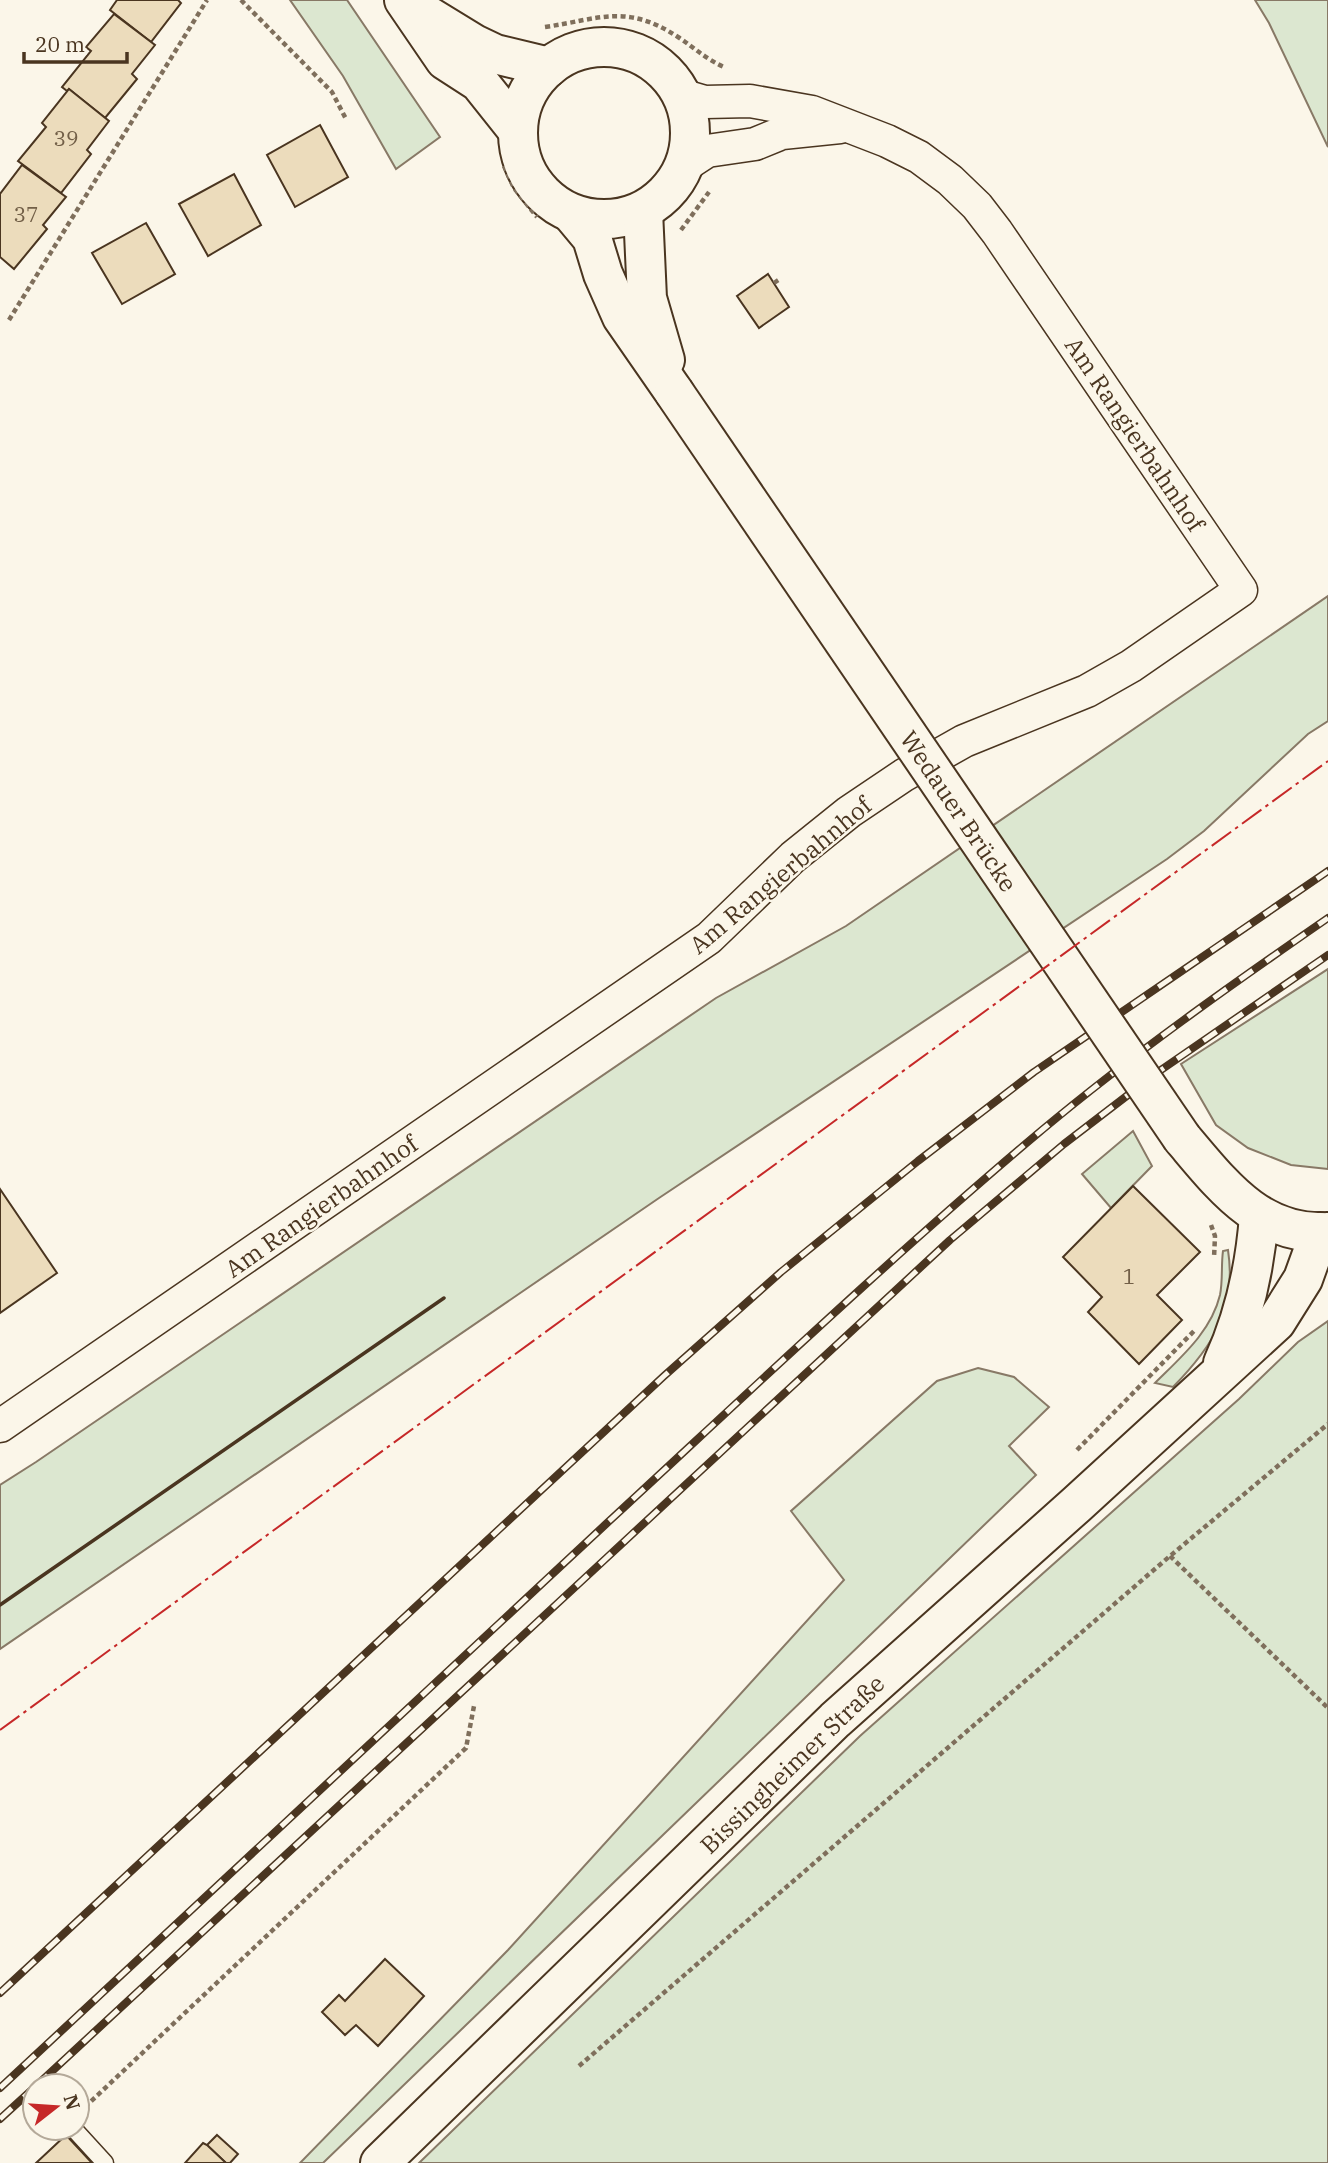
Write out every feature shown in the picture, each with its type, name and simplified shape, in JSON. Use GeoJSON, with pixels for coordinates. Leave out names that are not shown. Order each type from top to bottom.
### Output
{"type":"FeatureCollection","features":[{"type":"Feature","properties":{"kind":"main road"},"geometry":{"type":"LineString","coordinates":[[405,1],[495,54],[549,67]]}},
{"type":"Feature","properties":{"kind":"main road"},"geometry":{"type":"LineString","coordinates":[[405,1],[445,60],[479,82],[510,146],[519,149],[532,181],[559,219],[626,217],[643,211],[660,199],[674,184],[700,174],[689,148],[688,112],[681,95],[660,68],[646,58],[613,47],[579,51],[549,67],[527,96],[510,146]]}},
{"type":"Feature","properties":{"kind":"main road","name":"Wedauer Brücke"},"geometry":{"type":"LineString","coordinates":[[643,211],[647,298],[674,392]]}},
{"type":"Feature","properties":{"kind":"main road","name":"Wedauer Brücke"},"geometry":{"type":"LineString","coordinates":[[559,219],[592,238],[621,317],[1182,1138],[1222,1185],[1259,1216]]}},
{"type":"Feature","properties":{"kind":"main road","name":"Bissingheimer Straße"},"geometry":{"type":"LineString","coordinates":[[380,2163],[835,1720],[1216,1378],[1276,1322],[1303,1279],[1324,1232],[1289,1228],[1259,1216],[1255,1259],[1245,1309],[1216,1378]]}},
{"type":"Feature","properties":{"kind":"street","name":"Am Rangierbahnhof"},"geometry":{"type":"LineString","coordinates":[[0,1426],[709,938],[793,857],[849,812],[904,775],[964,741],[1087,691],[1131,666],[1241,590],[997,232],[977,206],[950,180],[919,157],[887,141],[812,112],[750,101],[705,102],[681,95]]}},
{"type":"Feature","properties":{"kind":"street","name":"Am Rangierbahnhof"},"geometry":{"type":"LineString","coordinates":[[700,174],[707,151],[755,144],[782,134],[848,126]]}},
{"type":"Feature","properties":{"kind":"lane"},"geometry":{"type":"LineString","coordinates":[[86,2142],[105,2163]]}},
{"type":"Feature","properties":{"kind":"path"},"geometry":{"type":"LineString","coordinates":[[9,320],[207,0]]}},
{"type":"Feature","properties":{"kind":"path"},"geometry":{"type":"LineString","coordinates":[[241,0],[332,92],[346,119]]}},
{"type":"Feature","properties":{"kind":"path"},"geometry":{"type":"LineString","coordinates":[[537,27],[612,14],[645,19],[678,37],[705,58],[726,68]]}},
{"type":"Feature","properties":{"kind":"path"},"geometry":{"type":"LineString","coordinates":[[510,146],[514,188],[529,209],[559,219]]}},
{"type":"Feature","properties":{"kind":"path"},"geometry":{"type":"LineString","coordinates":[[676,241],[700,174]]}},
{"type":"Feature","properties":{"kind":"path"},"geometry":{"type":"LineString","coordinates":[[774,283],[780,279]]}},
{"type":"Feature","properties":{"kind":"path"},"geometry":{"type":"LineString","coordinates":[[1211,1224],[1215,1236],[1214,1262]]}},
{"type":"Feature","properties":{"kind":"path"},"geometry":{"type":"LineString","coordinates":[[1073,1455],[1198,1327]]}},
{"type":"Feature","properties":{"kind":"path"},"geometry":{"type":"LineString","coordinates":[[579,2066],[1170,1556],[1328,1424]]}},
{"type":"Feature","properties":{"kind":"path"},"geometry":{"type":"LineString","coordinates":[[1170,1556],[1328,1709]]}},
{"type":"Feature","properties":{"kind":"path"},"geometry":{"type":"LineString","coordinates":[[91,2101],[466,1748],[474,1706]]}},
{"type":"Feature","properties":{"kind":"green space"},"geometry":{"type":"Polygon","coordinates":[[[290,0],[347,0],[440,137],[396,169],[343,76],[290,0]]]}},
{"type":"Feature","properties":{"kind":"green space"},"geometry":{"type":"Polygon","coordinates":[[[1255,0],[1328,0],[1328,147],[1269,23],[1255,0]]]}},
{"type":"Feature","properties":{"kind":"green space"},"geometry":{"type":"Polygon","coordinates":[[[1328,596],[1328,721],[1308,734],[1204,831],[1167,859],[659,1198],[0,1649],[0,1485],[716,998],[846,926],[1328,596]]]}},
{"type":"Feature","properties":{"kind":"green space"},"geometry":{"type":"Polygon","coordinates":[[[1328,969],[1328,1169],[1291,1165],[1248,1148],[1216,1125],[1181,1064],[1328,969]]]}},
{"type":"Feature","properties":{"kind":"green space"},"geometry":{"type":"Polygon","coordinates":[[[1133,1131],[1152,1166],[1111,1208],[1082,1174],[1133,1131]]]}},
{"type":"Feature","properties":{"kind":"green space"},"geometry":{"type":"Polygon","coordinates":[[[1228,1250],[1229,1291],[1219,1326],[1200,1357],[1173,1387],[1155,1383],[1194,1343],[1210,1321],[1220,1295],[1223,1251],[1228,1250]]]}},
{"type":"Feature","properties":{"kind":"green space"},"geometry":{"type":"Polygon","coordinates":[[[1328,1321],[1328,2163],[419,2163],[860,1736],[1239,1399],[1298,1342],[1328,1321]]]}},
{"type":"Feature","properties":{"kind":"green space"},"geometry":{"type":"Polygon","coordinates":[[[978,1368],[1014,1377],[1049,1407],[1009,1446],[1036,1475],[323,2163],[300,2163],[508,1950],[844,1580],[791,1511],[937,1381],[978,1368]]]}},
{"type":"Feature","properties":{"kind":"building"},"geometry":{"type":"Polygon","coordinates":[[[117,0],[178,0],[181,3],[151,42],[110,10],[117,0]]]}},
{"type":"Feature","properties":{"kind":"building"},"geometry":{"type":"Polygon","coordinates":[[[114,14],[155,45],[132,74],[137,79],[105,118],[69,89],[67,91],[62,87],[91,51],[86,47],[114,14]]]}},
{"type":"Feature","properties":{"kind":"building"},"geometry":{"type":"Polygon","coordinates":[[[69,89],[109,121],[87,150],[91,154],[61,193],[18,161],[46,127],[42,123],[69,89]]]}},
{"type":"Feature","properties":{"kind":"building"},"geometry":{"type":"Polygon","coordinates":[[[320,125],[348,177],[295,207],[267,155],[320,125]]]}},
{"type":"Feature","properties":{"kind":"building"},"geometry":{"type":"Polygon","coordinates":[[[22,165],[66,197],[43,225],[47,229],[14,269],[0,257],[0,194],[22,165]]]}},
{"type":"Feature","properties":{"kind":"building"},"geometry":{"type":"Polygon","coordinates":[[[234,174],[261,225],[208,256],[179,204],[234,174]]]}},
{"type":"Feature","properties":{"kind":"building"},"geometry":{"type":"Polygon","coordinates":[[[146,223],[175,274],[122,304],[92,253],[146,223]]]}},
{"type":"Feature","properties":{"kind":"building"},"geometry":{"type":"Polygon","coordinates":[[[768,274],[789,307],[759,328],[737,296],[768,274]]]}},
{"type":"Feature","properties":{"kind":"building"},"geometry":{"type":"Polygon","coordinates":[[[1133,1186],[1200,1252],[1157,1295],[1182,1320],[1139,1364],[1088,1312],[1102,1297],[1063,1257],[1133,1186]]]}},
{"type":"Feature","properties":{"kind":"building"},"geometry":{"type":"Polygon","coordinates":[[[0,1189],[57,1273],[0,1313],[0,1189]]]}},
{"type":"Feature","properties":{"kind":"building"},"geometry":{"type":"Polygon","coordinates":[[[385,1959],[424,1996],[378,2046],[356,2025],[345,2035],[322,2012],[339,1995],[345,2001],[385,1959]]]}},
{"type":"Feature","properties":{"kind":"building"},"geometry":{"type":"Polygon","coordinates":[[[217,2135],[238,2154],[230,2163],[226,2163],[207,2145],[217,2135]]]}},
{"type":"Feature","properties":{"kind":"building"},"geometry":{"type":"Polygon","coordinates":[[[58,2142],[72,2142],[92,2163],[36,2163],[58,2142]]]}},
{"type":"Feature","properties":{"kind":"building"},"geometry":{"type":"Polygon","coordinates":[[[203,2143],[207,2145],[226,2163],[185,2163],[203,2143]]]}},
{"type":"Feature","properties":{"kind":"railway"},"geometry":{"type":"LineString","coordinates":[[0,1993],[664,1376],[781,1272],[918,1161],[1034,1072],[1328,871]]}},
{"type":"Feature","properties":{"kind":"railway"},"geometry":{"type":"LineString","coordinates":[[0,2088],[768,1374],[931,1226],[1111,1074],[1328,918]]}},
{"type":"Feature","properties":{"kind":"railway"},"geometry":{"type":"LineString","coordinates":[[51,2072],[950,1240],[1064,1144],[1158,1072],[1328,955]]}},
{"type":"Feature","properties":{"kind":"railway"},"geometry":{"type":"LineString","coordinates":[[0,2119],[21,2100]]}},
{"type":"Feature","properties":{"kind":"wall"},"geometry":{"type":"LineString","coordinates":[[0,1605],[444,1298]]}},
{"type":"Feature","properties":{"kind":"power"},"geometry":{"type":"LineString","coordinates":[[0,1730],[1328,761]]}}]}
